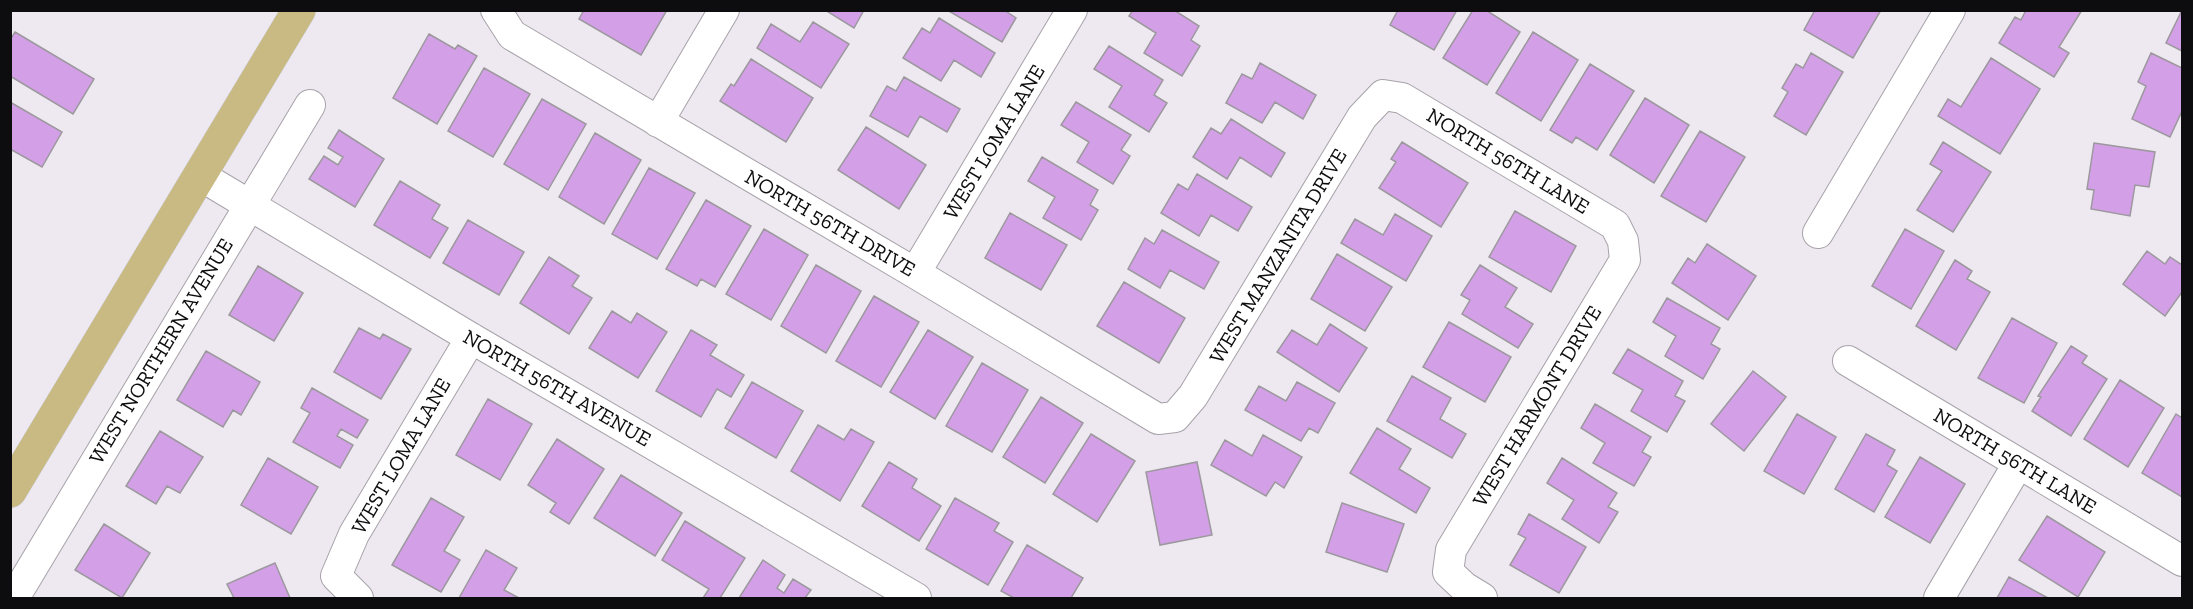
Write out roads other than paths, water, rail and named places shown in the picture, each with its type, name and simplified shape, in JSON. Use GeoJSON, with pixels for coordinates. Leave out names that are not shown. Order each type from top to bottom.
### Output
{"type":"FeatureCollection","features":[{"type":"Feature","properties":{"kind":"main road"},"geometry":{"type":"LineString","coordinates":[[10,492],[299,10]]}},
{"type":"Feature","properties":{"kind":"street","name":"NORTH 56TH DRIVE"},"geometry":{"type":"LineString","coordinates":[[496,10],[512,35],[1158,419],[1175,417]]}},
{"type":"Feature","properties":{"kind":"street"},"geometry":{"type":"LineString","coordinates":[[658,122],[724,10]]}},
{"type":"Feature","properties":{"kind":"street","name":"WEST LOMA LANE"},"geometry":{"type":"LineString","coordinates":[[915,273],[1072,10]]}},
{"type":"Feature","properties":{"kind":"street"},"geometry":{"type":"LineString","coordinates":[[1818,233],[1950,10]]}},
{"type":"Feature","properties":{"kind":"street","name":"NORTH 56TH LANE"},"geometry":{"type":"LineString","coordinates":[[1383,95],[1402,98],[1615,225],[1623,241]]}},
{"type":"Feature","properties":{"kind":"street","name":"WEST MANZANITA DRIVE"},"geometry":{"type":"LineString","coordinates":[[1175,417],[1193,396],[1362,117],[1383,95]]}},
{"type":"Feature","properties":{"kind":"street","name":"WEST NORTHERN AVENUE"},"geometry":{"type":"LineString","coordinates":[[14,598],[309,105]]}},
{"type":"Feature","properties":{"kind":"street","name":"NORTH 56TH AVENUE"},"geometry":{"type":"LineString","coordinates":[[201,176],[471,338],[916,598]]}},
{"type":"Feature","properties":{"kind":"street","name":"WEST HARMONT DRIVE"},"geometry":{"type":"LineString","coordinates":[[1482,598],[1464,587],[1448,572],[1451,550],[1625,260],[1623,241]]}},
{"type":"Feature","properties":{"kind":"street","name":"WEST LOMA LANE"},"geometry":{"type":"LineString","coordinates":[[358,598],[336,576],[354,534],[471,338]]}},
{"type":"Feature","properties":{"kind":"street","name":"NORTH 56TH LANE"},"geometry":{"type":"LineString","coordinates":[[1848,361],[2182,561]]}},
{"type":"Feature","properties":{"kind":"street"},"geometry":{"type":"LineString","coordinates":[[1939,598],[2018,464]]}}]}
